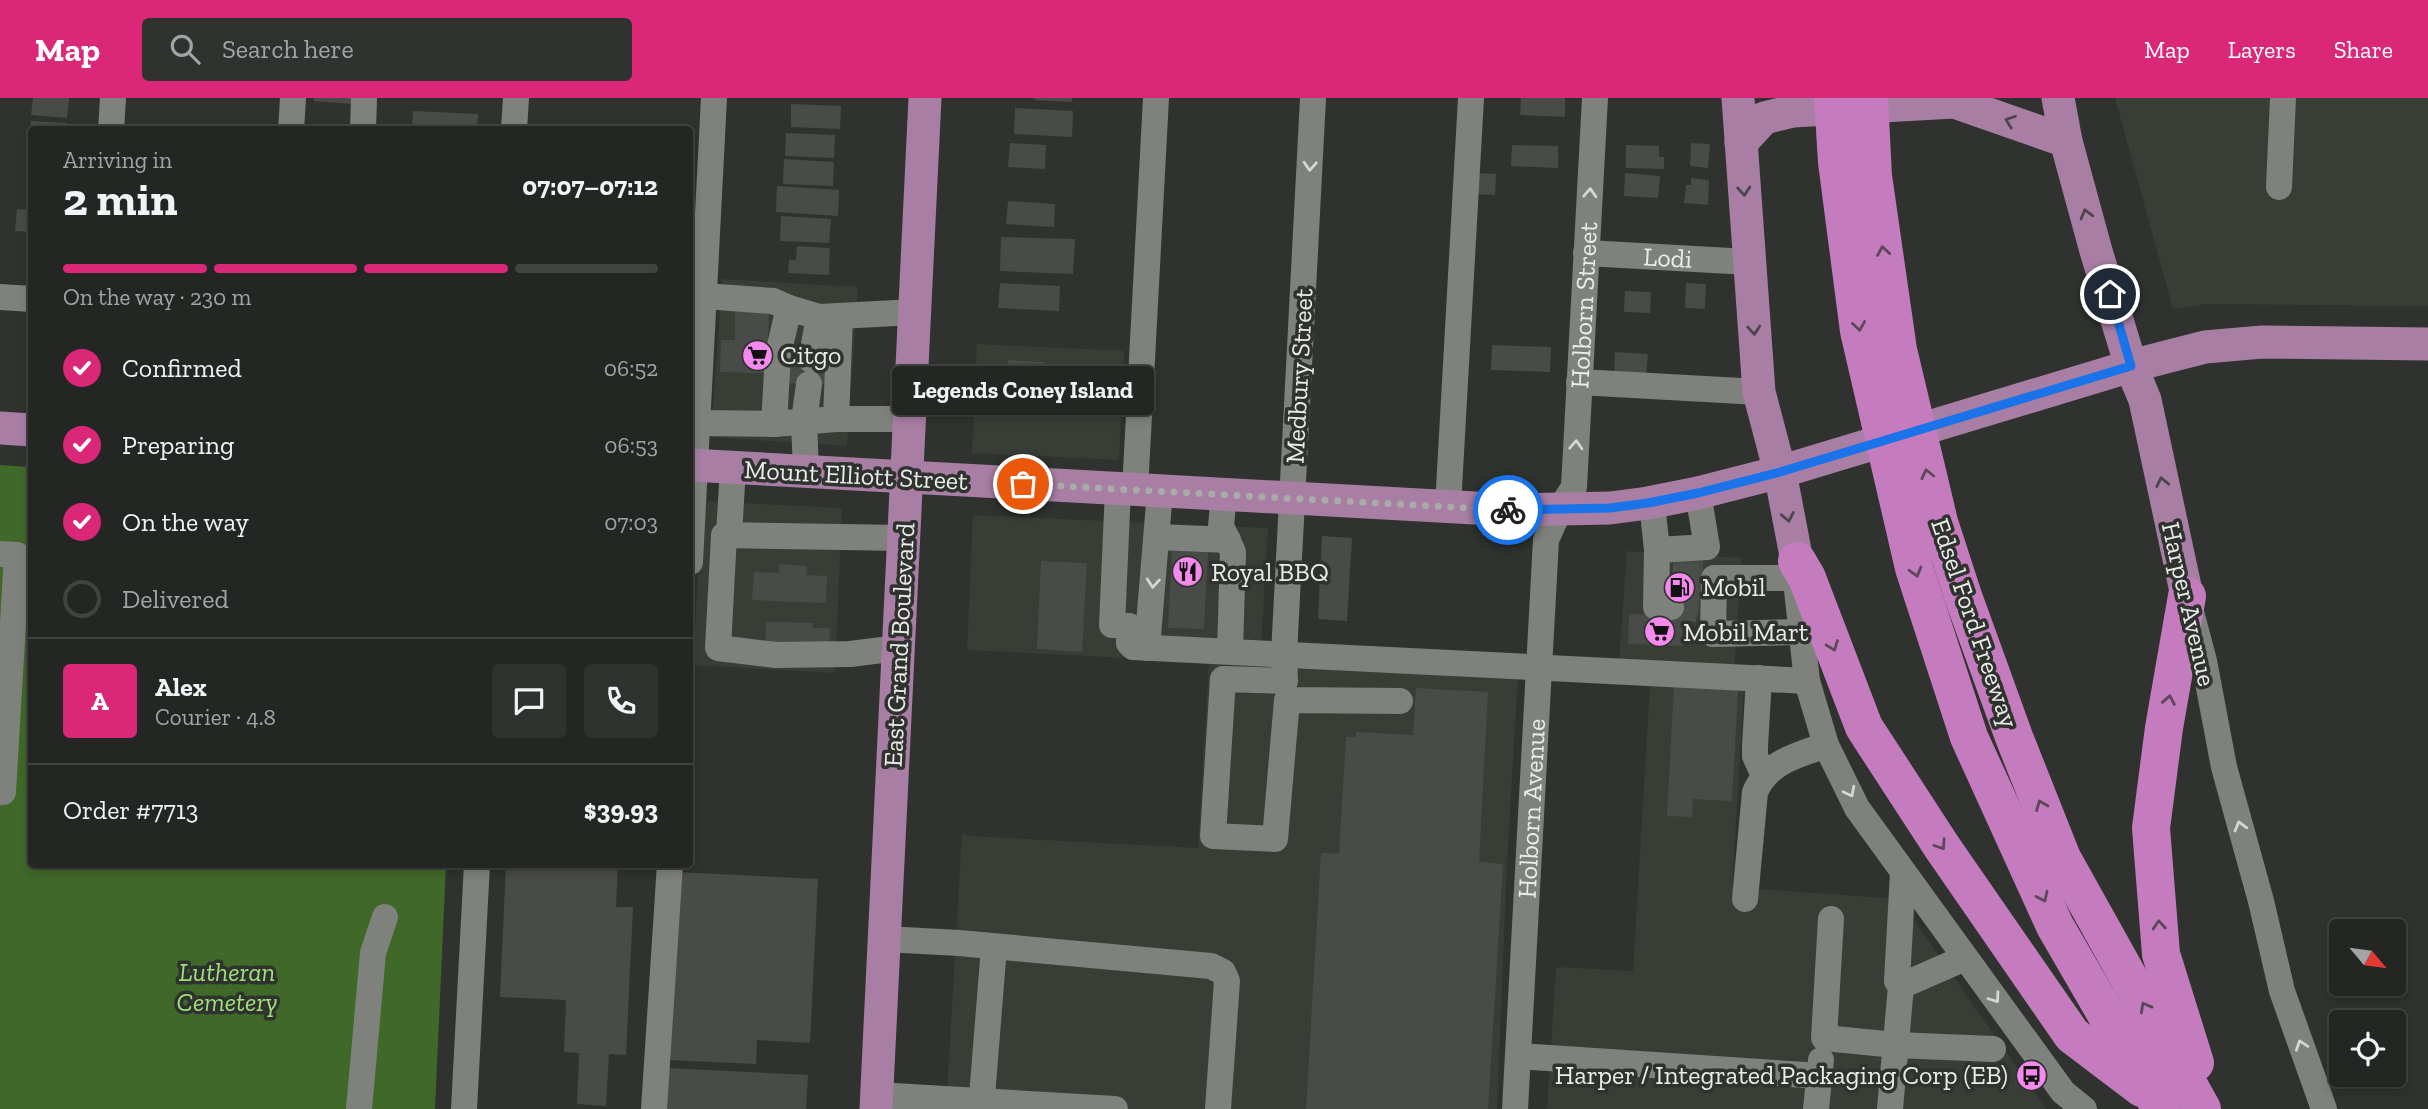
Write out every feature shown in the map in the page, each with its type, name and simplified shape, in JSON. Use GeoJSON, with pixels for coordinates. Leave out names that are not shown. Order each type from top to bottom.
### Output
{"type":"FeatureCollection","features":[{"type":"Feature","properties":{"kind":"highway","name":"Edsel Ford Freeway"},"geometry":{"type":"LineString","coordinates":[[1833,98],[1837,162],[1859,331],[1914,568],[1975,749],[2055,926],[2158,1103]]}},
{"type":"Feature","properties":{"kind":"highway","name":"Edsel Ford Freeway"},"geometry":{"type":"LineString","coordinates":[[1869,98],[1873,176],[1899,350],[1939,522],[1963,596],[2014,737],[2062,858],[2202,1109]]}},
{"type":"Feature","properties":{"kind":"highway"},"geometry":{"type":"LineString","coordinates":[[1796,569],[1807,578],[1864,727],[1942,847],[2072,1035],[2158,1103]]}},
{"type":"Feature","properties":{"kind":"highway"},"geometry":{"type":"LineString","coordinates":[[2187,596],[2164,728],[2151,828],[2161,954],[2209,1109]]}},
{"type":"Feature","properties":{"kind":"main road","name":"East Grand Boulevard"},"geometry":{"type":"LineString","coordinates":[[877,1102],[925,98]]}},
{"type":"Feature","properties":{"kind":"main road"},"geometry":{"type":"LineString","coordinates":[[1738,98],[1759,392],[1780,472],[1796,569]]}},
{"type":"Feature","properties":{"kind":"main road","name":"Harper Avenue"},"geometry":{"type":"LineString","coordinates":[[2057,98],[2066,141],[2131,366],[2145,400],[2187,596]]}},
{"type":"Feature","properties":{"kind":"main road"},"geometry":{"type":"LineString","coordinates":[[1741,143],[1764,118],[1793,111],[1954,102],[2066,141]]}},
{"type":"Feature","properties":{"kind":"main road","name":"Mount Elliott Street"},"geometry":{"type":"LineString","coordinates":[[693,466],[1511,510],[1610,508],[1651,503],[1780,472],[2131,366],[2205,347],[2233,343],[2428,344]]}},
{"type":"Feature","properties":{"kind":"main road"},"geometry":{"type":"LineString","coordinates":[[0,428],[28,430]]}},
{"type":"Feature","properties":{"kind":"street"},"geometry":{"type":"LineString","coordinates":[[111,126],[113,98]]}},
{"type":"Feature","properties":{"kind":"street"},"geometry":{"type":"LineString","coordinates":[[291,126],[293,98]]}},
{"type":"Feature","properties":{"kind":"street"},"geometry":{"type":"LineString","coordinates":[[363,126],[364,98]]}},
{"type":"Feature","properties":{"kind":"street"},"geometry":{"type":"LineString","coordinates":[[514,126],[516,98]]}},
{"type":"Feature","properties":{"kind":"street"},"geometry":{"type":"LineString","coordinates":[[693,466],[698,423],[714,98]]}},
{"type":"Feature","properties":{"kind":"street"},"geometry":{"type":"LineString","coordinates":[[1156,98],[1138,490],[1112,625],[1129,626],[1129,643],[1133,647],[1807,681]]}},
{"type":"Feature","properties":{"kind":"street","name":"Medbury Street"},"geometry":{"type":"LineString","coordinates":[[1313,98],[1284,654],[1285,681],[1223,679],[1213,836],[1275,839],[1287,700],[1399,701]]}},
{"type":"Feature","properties":{"kind":"street"},"geometry":{"type":"LineString","coordinates":[[1448,506],[1471,98]]}},
{"type":"Feature","properties":{"kind":"street","name":"Holborn Street"},"geometry":{"type":"LineString","coordinates":[[1560,509],[1574,486],[1595,98]]}},
{"type":"Feature","properties":{"kind":"street"},"geometry":{"type":"LineString","coordinates":[[2279,187],[2283,98]]}},
{"type":"Feature","properties":{"kind":"street","name":"Lodi"},"geometry":{"type":"LineString","coordinates":[[1587,253],[1749,262]]}},
{"type":"Feature","properties":{"kind":"street"},"geometry":{"type":"LineString","coordinates":[[704,296],[773,301],[789,308],[829,317],[915,312]]}},
{"type":"Feature","properties":{"kind":"street"},"geometry":{"type":"LineString","coordinates":[[0,297],[28,299]]}},
{"type":"Feature","properties":{"kind":"street"},"geometry":{"type":"LineString","coordinates":[[774,424],[778,354],[789,308]]}},
{"type":"Feature","properties":{"kind":"street"},"geometry":{"type":"LineString","coordinates":[[806,472],[804,421],[810,372],[829,317]]}},
{"type":"Feature","properties":{"kind":"street"},"geometry":{"type":"LineString","coordinates":[[829,317],[836,419]]}},
{"type":"Feature","properties":{"kind":"street"},"geometry":{"type":"LineString","coordinates":[[1579,382],[1759,392]]}},
{"type":"Feature","properties":{"kind":"street"},"geometry":{"type":"LineString","coordinates":[[698,423],[774,424],[836,419],[909,419]]}},
{"type":"Feature","properties":{"kind":"street"},"geometry":{"type":"LineString","coordinates":[[729,535],[733,468]]}},
{"type":"Feature","properties":{"kind":"street"},"geometry":{"type":"LineString","coordinates":[[1138,490],[1157,537],[1147,648]]}},
{"type":"Feature","properties":{"kind":"street"},"geometry":{"type":"LineString","coordinates":[[1698,493],[1707,547],[1706,609],[1713,634],[1803,632]]}},
{"type":"Feature","properties":{"kind":"street"},"geometry":{"type":"LineString","coordinates":[[1224,494],[1221,526],[1233,552],[1230,651]]}},
{"type":"Feature","properties":{"kind":"street"},"geometry":{"type":"LineString","coordinates":[[1651,503],[1657,550],[1665,576],[1656,607],[1671,607]]}},
{"type":"Feature","properties":{"kind":"street","name":"Holborn Avenue"},"geometry":{"type":"LineString","coordinates":[[1515,1109],[1546,540],[1560,509]]}},
{"type":"Feature","properties":{"kind":"street"},"geometry":{"type":"LineString","coordinates":[[898,648],[850,654],[776,656],[718,648],[724,535],[904,538]]}},
{"type":"Feature","properties":{"kind":"street"},"geometry":{"type":"LineString","coordinates":[[1157,537],[1228,540]]}},
{"type":"Feature","properties":{"kind":"street"},"geometry":{"type":"LineString","coordinates":[[1657,550],[1707,547]]}},
{"type":"Feature","properties":{"kind":"street"},"geometry":{"type":"LineString","coordinates":[[0,554],[17,555],[3,792],[0,792]]}},
{"type":"Feature","properties":{"kind":"street"},"geometry":{"type":"LineString","coordinates":[[1708,578],[1796,569],[1807,681],[1826,745],[1857,808],[2063,1092],[2084,1109]]}},
{"type":"Feature","properties":{"kind":"street","name":"Harper Avenue"},"geometry":{"type":"LineString","coordinates":[[2187,596],[2204,661],[2224,768],[2261,901],[2282,992],[2324,1109]]}},
{"type":"Feature","properties":{"kind":"street"},"geometry":{"type":"LineString","coordinates":[[1759,678],[1755,756],[1764,776]]}},
{"type":"Feature","properties":{"kind":"street"},"geometry":{"type":"LineString","coordinates":[[1745,899],[1755,792],[1764,776],[1784,761],[1826,745]]}},
{"type":"Feature","properties":{"kind":"street"},"geometry":{"type":"LineString","coordinates":[[464,1109],[477,868]]}},
{"type":"Feature","properties":{"kind":"street"},"geometry":{"type":"LineString","coordinates":[[654,1109],[670,868]]}},
{"type":"Feature","properties":{"kind":"street"},"geometry":{"type":"LineString","coordinates":[[1890,1109],[1901,986],[1897,981],[1903,872]]}},
{"type":"Feature","properties":{"kind":"street"},"geometry":{"type":"LineString","coordinates":[[359,1109],[373,953],[386,917]]}},
{"type":"Feature","properties":{"kind":"street"},"geometry":{"type":"LineString","coordinates":[[1816,1109],[1824,1038],[1831,919]]}},
{"type":"Feature","properties":{"kind":"street"},"geometry":{"type":"LineString","coordinates":[[885,939],[1211,966],[1223,972],[1227,981],[1218,1109]]}},
{"type":"Feature","properties":{"kind":"street"},"geometry":{"type":"LineString","coordinates":[[981,1105],[993,947]]}},
{"type":"Feature","properties":{"kind":"street"},"geometry":{"type":"LineString","coordinates":[[1901,986],[1965,958]]}},
{"type":"Feature","properties":{"kind":"street"},"geometry":{"type":"LineString","coordinates":[[1824,1038],[1896,1045],[1993,1049]]}},
{"type":"Feature","properties":{"kind":"street"},"geometry":{"type":"LineString","coordinates":[[1518,1056],[1820,1076]]}},
{"type":"Feature","properties":{"kind":"street"},"geometry":{"type":"LineString","coordinates":[[877,1102],[1115,1109]]}},
{"type":"Feature","properties":{"kind":"shaded area"},"geometry":{"type":"Polygon","coordinates":[[[2115,98],[2428,98],[2428,306],[2207,304],[2173,309],[2115,98]]]}},
{"type":"Feature","properties":{"kind":"shaded area"},"geometry":{"type":"Polygon","coordinates":[[[722,279],[858,287],[847,446],[711,437],[722,279]]]}},
{"type":"Feature","properties":{"kind":"shaded area"},"geometry":{"type":"Polygon","coordinates":[[[977,344],[1124,351],[1119,460],[972,453],[977,344]]]}},
{"type":"Feature","properties":{"kind":"shaded area"},"geometry":{"type":"Polygon","coordinates":[[[702,501],[842,508],[835,673],[693,665],[702,501]]]}},
{"type":"Feature","properties":{"kind":"shaded area"},"geometry":{"type":"Polygon","coordinates":[[[973,515],[1268,528],[1260,664],[1518,675],[1497,1109],[946,1109],[962,834],[1198,848],[1209,662],[967,650],[973,515]]]}},
{"type":"Feature","properties":{"kind":"shaded area"},"geometry":{"type":"Polygon","coordinates":[[[1627,551],[1742,558],[1734,669],[1619,661],[1627,551]]]}},
{"type":"Feature","properties":{"kind":"shaded area"},"geometry":{"type":"Polygon","coordinates":[[[1650,684],[1744,689],[1732,887],[1899,899],[2046,1109],[1547,1109],[1556,967],[1633,971],[1650,684]]]}},
{"type":"Feature","properties":{"kind":"green space","name":"Lutheran Cemetery"},"geometry":{"type":"Polygon","coordinates":[[[0,465],[28,467],[28,868],[446,868],[435,1109],[0,1109],[0,465]]]}},
{"type":"Feature","properties":{"kind":"building"},"geometry":{"type":"Polygon","coordinates":[[[33,98],[69,98],[67,118],[31,115],[33,98]]]}},
{"type":"Feature","properties":{"kind":"building"},"geometry":{"type":"Polygon","coordinates":[[[314,98],[354,98],[353,104],[314,101],[314,98]]]}},
{"type":"Feature","properties":{"kind":"building"},"geometry":{"type":"Polygon","coordinates":[[[1072,98],[1072,102],[1035,100],[1072,98]]]}},
{"type":"Feature","properties":{"kind":"building"},"geometry":{"type":"Polygon","coordinates":[[[1521,98],[1565,98],[1565,117],[1520,115],[1521,98]]]}},
{"type":"Feature","properties":{"kind":"building"},"geometry":{"type":"Polygon","coordinates":[[[791,104],[841,106],[840,129],[791,127],[791,104]]]}},
{"type":"Feature","properties":{"kind":"building"},"geometry":{"type":"Polygon","coordinates":[[[1015,108],[1073,111],[1072,137],[1014,134],[1015,108]]]}},
{"type":"Feature","properties":{"kind":"building"},"geometry":{"type":"Polygon","coordinates":[[[413,111],[478,114],[477,126],[412,126],[413,111]]]}},
{"type":"Feature","properties":{"kind":"building"},"geometry":{"type":"Polygon","coordinates":[[[31,121],[67,123],[67,126],[30,126],[31,121]]]}},
{"type":"Feature","properties":{"kind":"building"},"geometry":{"type":"Polygon","coordinates":[[[786,133],[835,135],[834,158],[785,156],[786,133]]]}},
{"type":"Feature","properties":{"kind":"building"},"geometry":{"type":"Polygon","coordinates":[[[1010,143],[1046,145],[1045,169],[1008,167],[1010,143]]]}},
{"type":"Feature","properties":{"kind":"building"},"geometry":{"type":"Polygon","coordinates":[[[1691,143],[1710,144],[1708,168],[1690,166],[1691,143]]]}},
{"type":"Feature","properties":{"kind":"building"},"geometry":{"type":"Polygon","coordinates":[[[1512,145],[1558,146],[1558,168],[1511,166],[1512,145]]]}},
{"type":"Feature","properties":{"kind":"building"},"geometry":{"type":"Polygon","coordinates":[[[1626,145],[1659,146],[1659,157],[1664,157],[1664,169],[1626,168],[1626,145]]]}},
{"type":"Feature","properties":{"kind":"building"},"geometry":{"type":"Polygon","coordinates":[[[784,159],[834,162],[833,186],[783,184],[784,159]]]}},
{"type":"Feature","properties":{"kind":"building"},"geometry":{"type":"Polygon","coordinates":[[[1474,173],[1496,174],[1495,195],[1473,194],[1474,173]]]}},
{"type":"Feature","properties":{"kind":"building"},"geometry":{"type":"Polygon","coordinates":[[[1625,173],[1660,176],[1658,198],[1624,196],[1625,173]]]}},
{"type":"Feature","properties":{"kind":"building"},"geometry":{"type":"Polygon","coordinates":[[[1691,178],[1709,180],[1708,205],[1684,203],[1686,185],[1691,185],[1691,178]]]}},
{"type":"Feature","properties":{"kind":"building"},"geometry":{"type":"Polygon","coordinates":[[[777,186],[839,190],[838,216],[776,212],[777,186]]]}},
{"type":"Feature","properties":{"kind":"building"},"geometry":{"type":"Polygon","coordinates":[[[1008,201],[1055,204],[1054,227],[1006,224],[1008,201]]]}},
{"type":"Feature","properties":{"kind":"building"},"geometry":{"type":"Polygon","coordinates":[[[17,209],[28,210],[28,232],[15,231],[17,209]]]}},
{"type":"Feature","properties":{"kind":"building"},"geometry":{"type":"Polygon","coordinates":[[[781,216],[831,219],[829,243],[780,241],[781,216]]]}},
{"type":"Feature","properties":{"kind":"building"},"geometry":{"type":"Polygon","coordinates":[[[1001,237],[1075,239],[1073,274],[1000,271],[1001,237]]]}},
{"type":"Feature","properties":{"kind":"building"},"geometry":{"type":"Polygon","coordinates":[[[797,246],[830,248],[829,275],[788,273],[789,260],[796,260],[797,246]]]}},
{"type":"Feature","properties":{"kind":"building"},"geometry":{"type":"Polygon","coordinates":[[[1000,283],[1060,286],[1059,311],[998,308],[1000,283]]]}},
{"type":"Feature","properties":{"kind":"building"},"geometry":{"type":"Polygon","coordinates":[[[1686,283],[1706,284],[1705,309],[1685,308],[1686,283]]]}},
{"type":"Feature","properties":{"kind":"building"},"geometry":{"type":"Polygon","coordinates":[[[1625,291],[1651,292],[1650,313],[1624,312],[1625,291]]]}},
{"type":"Feature","properties":{"kind":"building"},"geometry":{"type":"Polygon","coordinates":[[[735,306],[769,307],[767,373],[720,372],[721,340],[735,340],[735,306]]]}},
{"type":"Feature","properties":{"kind":"building"},"geometry":{"type":"Polygon","coordinates":[[[1492,345],[1551,347],[1550,372],[1491,370],[1492,345]]]}},
{"type":"Feature","properties":{"kind":"building"},"geometry":{"type":"Polygon","coordinates":[[[1615,352],[1648,354],[1646,376],[1614,374],[1615,352]]]}},
{"type":"Feature","properties":{"kind":"building"},"geometry":{"type":"Polygon","coordinates":[[[781,360],[828,361],[828,384],[780,383],[781,360]]]}},
{"type":"Feature","properties":{"kind":"building"},"geometry":{"type":"Polygon","coordinates":[[[1008,360],[1044,362],[1042,413],[1006,412],[1008,360]]]}},
{"type":"Feature","properties":{"kind":"building"},"geometry":{"type":"Polygon","coordinates":[[[1322,536],[1352,538],[1347,621],[1318,619],[1322,536]]]}},
{"type":"Feature","properties":{"kind":"building"},"geometry":{"type":"Polygon","coordinates":[[[1172,551],[1208,552],[1204,629],[1168,628],[1172,551]]]}},
{"type":"Feature","properties":{"kind":"building"},"geometry":{"type":"Polygon","coordinates":[[[1674,555],[1704,558],[1698,615],[1669,613],[1674,555]]]}},
{"type":"Feature","properties":{"kind":"building"},"geometry":{"type":"Polygon","coordinates":[[[1041,561],[1087,563],[1082,652],[1037,649],[1041,561]]]}},
{"type":"Feature","properties":{"kind":"building"},"geometry":{"type":"Polygon","coordinates":[[[779,564],[807,566],[806,575],[827,576],[826,603],[752,600],[754,572],[779,573],[779,564]]]}},
{"type":"Feature","properties":{"kind":"building"},"geometry":{"type":"Polygon","coordinates":[[[1629,614],[1685,617],[1684,625],[1693,625],[1692,644],[1628,644],[1629,614]]]}},
{"type":"Feature","properties":{"kind":"building"},"geometry":{"type":"Polygon","coordinates":[[[766,622],[813,623],[813,628],[830,628],[829,649],[765,647],[766,622]]]}},
{"type":"Feature","properties":{"kind":"building"},"geometry":{"type":"Polygon","coordinates":[[[1674,686],[1738,689],[1732,801],[1693,799],[1692,817],[1667,816],[1674,686]]]}},
{"type":"Feature","properties":{"kind":"building"},"geometry":{"type":"Polygon","coordinates":[[[1416,688],[1488,692],[1479,862],[1503,864],[1488,1109],[1306,1109],[1321,853],[1339,854],[1346,737],[1356,737],[1356,732],[1413,735],[1416,688]]]}},
{"type":"Feature","properties":{"kind":"building"},"geometry":{"type":"Polygon","coordinates":[[[506,868],[618,868],[616,907],[633,907],[626,1055],[609,1054],[606,1106],[577,1104],[579,1053],[564,1052],[566,1000],[500,997],[506,868]]]}},
{"type":"Feature","properties":{"kind":"building"},"geometry":{"type":"Polygon","coordinates":[[[677,872],[818,879],[810,1043],[757,1040],[756,1064],[668,1060],[677,872]]]}},
{"type":"Feature","properties":{"kind":"building"},"geometry":{"type":"Polygon","coordinates":[[[667,1068],[808,1075],[806,1109],[665,1109],[667,1068]]]}},
{"type":"Feature","properties":{"kind":"tunnel"},"geometry":{"type":"LineString","coordinates":[[1673,577],[1702,577]]}},
{"type":"Feature","properties":{"kind":"tunnel"},"geometry":{"type":"LineString","coordinates":[[1671,607],[1698,609]]}},
{"type":"Feature","properties":{"kind":"way so far"},"geometry":{"type":"LineString","coordinates":[[1023,484],[1508,510]]}},
{"type":"Feature","properties":{"kind":"place","name":"Citgo"},"geometry":{"type":"Point","coordinates":[757,355]}},
{"type":"Feature","properties":{"kind":"place","name":"Legends Coney Island"},"geometry":{"type":"Point","coordinates":[1023,484]}},
{"type":"Feature","properties":{"kind":"place","name":"Royal BBQ"},"geometry":{"type":"Point","coordinates":[1188,572]}},
{"type":"Feature","properties":{"kind":"place","name":"Mobil"},"geometry":{"type":"Point","coordinates":[1679,587]}},
{"type":"Feature","properties":{"kind":"place","name":"Mobil Mart"},"geometry":{"type":"Point","coordinates":[1660,632]}},
{"type":"Feature","properties":{"kind":"place","name":"Harper / Integrated Packaging Corp (EB)"},"geometry":{"type":"Point","coordinates":[2031,1075]}},
{"type":"Feature","properties":{"kind":"route"},"geometry":{"type":"LineString","coordinates":[[1508,510],[1610,508],[1698,493],[1780,472],[2131,366],[2110,294]]}}]}
